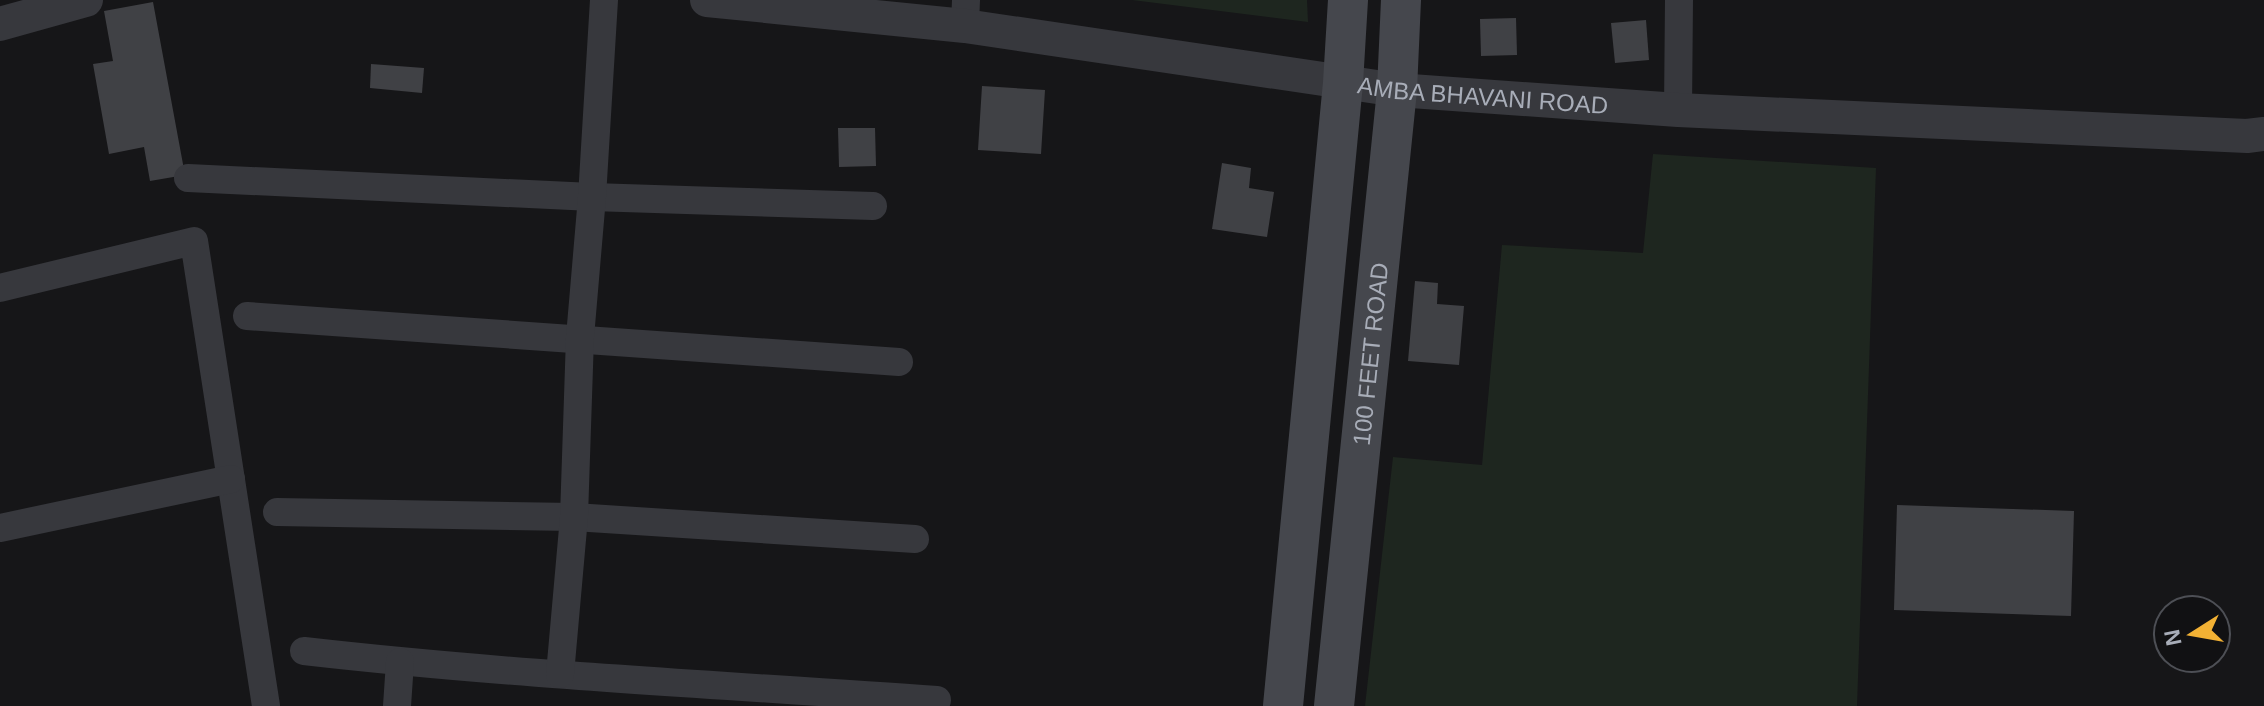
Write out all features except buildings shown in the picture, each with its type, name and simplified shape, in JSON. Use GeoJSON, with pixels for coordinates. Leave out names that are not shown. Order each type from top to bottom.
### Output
{"type":"FeatureCollection","features":[{"type":"Feature","properties":{"kind":"main road"},"geometry":{"type":"LineString","coordinates":[[1283,706],[1343,83],[1348,0]]}},
{"type":"Feature","properties":{"kind":"main road","name":"100 FEET ROAD"},"geometry":{"type":"LineString","coordinates":[[1334,706],[1397,90],[1401,0]]}},
{"type":"Feature","properties":{"kind":"street"},"geometry":{"type":"LineString","coordinates":[[0,24],[86,0]]}},
{"type":"Feature","properties":{"kind":"street"},"geometry":{"type":"LineString","coordinates":[[560,674],[574,517],[580,337],[604,0]]}},
{"type":"Feature","properties":{"kind":"street","name":"AMBA BHAVANI ROAD"},"geometry":{"type":"LineString","coordinates":[[707,0],[966,13],[1343,83],[1397,90],[1678,110],[2232,136],[2264,134]]}},
{"type":"Feature","properties":{"kind":"street"},"geometry":{"type":"LineString","coordinates":[[1678,110],[1679,0]]}},
{"type":"Feature","properties":{"kind":"street"},"geometry":{"type":"LineString","coordinates":[[188,178],[592,197],[873,206]]}},
{"type":"Feature","properties":{"kind":"street"},"geometry":{"type":"LineString","coordinates":[[0,288],[194,241],[262,705]]}},
{"type":"Feature","properties":{"kind":"street"},"geometry":{"type":"LineString","coordinates":[[247,316],[580,337],[899,362]]}},
{"type":"Feature","properties":{"kind":"street"},"geometry":{"type":"LineString","coordinates":[[0,528],[231,479]]}},
{"type":"Feature","properties":{"kind":"street"},"geometry":{"type":"LineString","coordinates":[[277,512],[574,517],[915,539]]}},
{"type":"Feature","properties":{"kind":"street"},"geometry":{"type":"LineString","coordinates":[[304,651],[400,662],[937,700]]}},
{"type":"Feature","properties":{"kind":"street"},"geometry":{"type":"LineString","coordinates":[[397,706],[400,662]]}},
{"type":"Feature","properties":{"kind":"shaded area"},"geometry":{"type":"Polygon","coordinates":[[[1132,0],[1307,0],[1308,22],[1132,0]]]}},
{"type":"Feature","properties":{"kind":"shaded area"},"geometry":{"type":"Polygon","coordinates":[[[1653,154],[1876,168],[1857,706],[1365,706],[1393,457],[1482,465],[1502,245],[1643,253],[1653,154]]]}}]}
